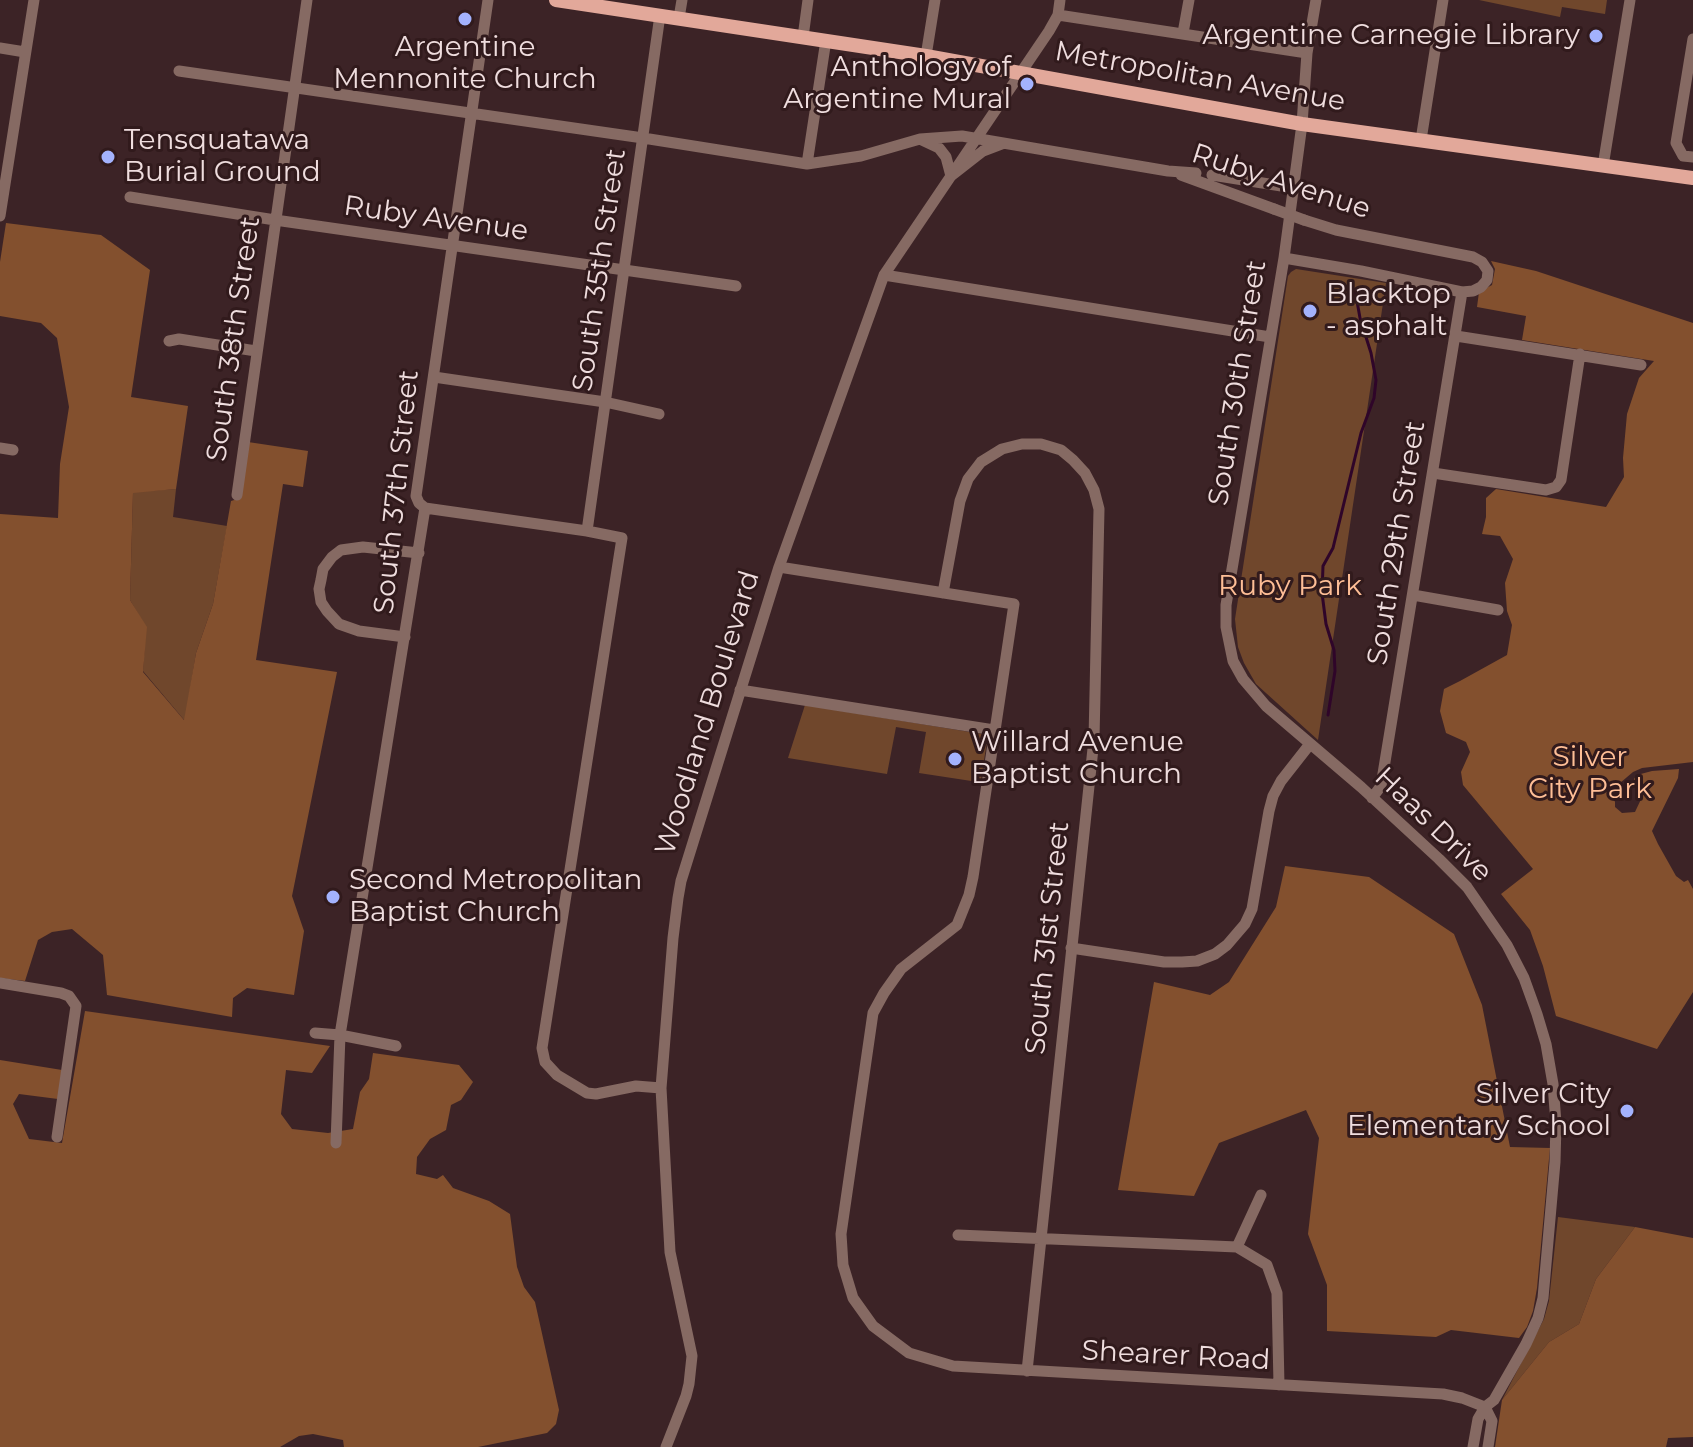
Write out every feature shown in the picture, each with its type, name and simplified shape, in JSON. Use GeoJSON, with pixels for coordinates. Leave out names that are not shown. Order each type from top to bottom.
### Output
{"type":"FeatureCollection","features":[{"type":"Feature","properties":{"kind":"main road","name":"Metropolitan Avenue"},"geometry":{"type":"LineString","coordinates":[[556,0],[926,56],[1302,124],[1693,178]]}},
{"type":"Feature","properties":{"kind":"street"},"geometry":{"type":"LineString","coordinates":[[0,216],[2,182],[34,0]]}},
{"type":"Feature","properties":{"kind":"street","name":"South 38th Street"},"geometry":{"type":"LineString","coordinates":[[237,495],[307,0]]}},
{"type":"Feature","properties":{"kind":"street","name":"South 37th Street"},"geometry":{"type":"LineString","coordinates":[[336,1143],[340,1035],[419,553],[425,508],[416,496],[488,0]]}},
{"type":"Feature","properties":{"kind":"street"},"geometry":{"type":"LineString","coordinates":[[679,18],[682,0]]}},
{"type":"Feature","properties":{"kind":"street"},"geometry":{"type":"LineString","coordinates":[[803,37],[808,0]]}},
{"type":"Feature","properties":{"kind":"street"},"geometry":{"type":"LineString","coordinates":[[926,56],[935,0]]}},
{"type":"Feature","properties":{"kind":"street"},"geometry":{"type":"LineString","coordinates":[[1060,0],[1058,15],[1307,53]]}},
{"type":"Feature","properties":{"kind":"street"},"geometry":{"type":"LineString","coordinates":[[1183,33],[1189,0]]}},
{"type":"Feature","properties":{"kind":"street","name":"South 30th Street"},"geometry":{"type":"LineString","coordinates":[[1310,744],[1266,706],[1243,679],[1233,661],[1226,627],[1226,605],[1284,258],[1302,124],[1307,53],[1316,0]]}},
{"type":"Feature","properties":{"kind":"street"},"geometry":{"type":"LineString","coordinates":[[1421,140],[1443,0]]}},
{"type":"Feature","properties":{"kind":"street"},"geometry":{"type":"LineString","coordinates":[[1603,166],[1630,0]]}},
{"type":"Feature","properties":{"kind":"street","name":"South 35th Street"},"geometry":{"type":"LineString","coordinates":[[587,531],[660,15]]}},
{"type":"Feature","properties":{"kind":"street","name":"Woodland Boulevard"},"geometry":{"type":"LineString","coordinates":[[666,1447],[689,1384],[692,1356],[670,1252],[661,1088],[678,898],[779,567],[884,275],[1058,15]]}},
{"type":"Feature","properties":{"kind":"street"},"geometry":{"type":"LineString","coordinates":[[1688,156],[1676,143],[1693,39]]}},
{"type":"Feature","properties":{"kind":"street"},"geometry":{"type":"LineString","coordinates":[[807,164],[826,40]]}},
{"type":"Feature","properties":{"kind":"street"},"geometry":{"type":"LineString","coordinates":[[0,48],[25,52]]}},
{"type":"Feature","properties":{"kind":"street"},"geometry":{"type":"LineString","coordinates":[[179,71],[807,164],[861,156],[942,136],[977,138],[1168,171],[1196,173]]}},
{"type":"Feature","properties":{"kind":"street"},"geometry":{"type":"LineString","coordinates":[[920,139],[939,148],[946,157],[951,176],[983,151],[1005,143]]}},
{"type":"Feature","properties":{"kind":"street","name":"Ruby Avenue"},"geometry":{"type":"LineString","coordinates":[[1168,171],[1336,230],[1473,257],[1482,262],[1488,271],[1487,280],[1473,291],[1462,292]]}},
{"type":"Feature","properties":{"kind":"street"},"geometry":{"type":"LineString","coordinates":[[1212,175],[1294,188]]}},
{"type":"Feature","properties":{"kind":"street","name":"Ruby Avenue"},"geometry":{"type":"LineString","coordinates":[[130,197],[736,286]]}},
{"type":"Feature","properties":{"kind":"street"},"geometry":{"type":"LineString","coordinates":[[1284,258],[1462,292]]}},
{"type":"Feature","properties":{"kind":"street"},"geometry":{"type":"LineString","coordinates":[[884,275],[1270,337]]}},
{"type":"Feature","properties":{"kind":"street","name":"South 29th Street"},"geometry":{"type":"LineString","coordinates":[[1372,798],[1381,786],[1462,292]]}},
{"type":"Feature","properties":{"kind":"street"},"geometry":{"type":"LineString","coordinates":[[1456,336],[1641,365]]}},
{"type":"Feature","properties":{"kind":"street"},"geometry":{"type":"LineString","coordinates":[[169,341],[179,339],[256,351]]}},
{"type":"Feature","properties":{"kind":"street"},"geometry":{"type":"LineString","coordinates":[[1433,473],[1546,490],[1556,487],[1561,480],[1580,354]]}},
{"type":"Feature","properties":{"kind":"street"},"geometry":{"type":"LineString","coordinates":[[434,377],[605,402],[659,414]]}},
{"type":"Feature","properties":{"kind":"street","name":"South 31st Street"},"geometry":{"type":"LineString","coordinates":[[943,593],[960,501],[968,479],[981,462],[1002,449],[1022,444],[1041,444],[1061,450],[1085,473],[1099,509],[1094,739],[1027,1371]]}},
{"type":"Feature","properties":{"kind":"street"},"geometry":{"type":"LineString","coordinates":[[425,508],[622,538],[542,1048],[545,1062],[557,1075],[587,1093],[636,1086],[661,1088]]}},
{"type":"Feature","properties":{"kind":"street"},"geometry":{"type":"LineString","coordinates":[[405,637],[359,631],[339,624],[321,602],[319,589],[323,569],[341,550],[363,547],[419,553]]}},
{"type":"Feature","properties":{"kind":"street"},"geometry":{"type":"LineString","coordinates":[[740,690],[994,730],[1014,604],[779,567]]}},
{"type":"Feature","properties":{"kind":"street"},"geometry":{"type":"LineString","coordinates":[[1413,595],[1498,610]]}},
{"type":"Feature","properties":{"kind":"street","name":"Shearer Road"},"geometry":{"type":"LineString","coordinates":[[994,730],[973,877],[957,925],[901,969],[873,1013],[841,1234],[843,1265],[853,1298],[873,1326],[909,1353],[953,1366],[1443,1394],[1485,1407]]}},
{"type":"Feature","properties":{"kind":"street"},"geometry":{"type":"LineString","coordinates":[[1071,948],[1164,962],[1197,961],[1227,945],[1245,924],[1252,909],[1273,796],[1310,744]]}},
{"type":"Feature","properties":{"kind":"street","name":"Haas Drive"},"geometry":{"type":"LineString","coordinates":[[1310,744],[1467,887],[1507,945],[1524,978],[1546,1044],[1556,1123],[1543,1298],[1526,1344],[1494,1400],[1478,1419],[1473,1447]]}},
{"type":"Feature","properties":{"kind":"street"},"geometry":{"type":"LineString","coordinates":[[0,983],[61,993],[73,999],[76,1006],[57,1137]]}},
{"type":"Feature","properties":{"kind":"street"},"geometry":{"type":"LineString","coordinates":[[315,1033],[396,1046]]}},
{"type":"Feature","properties":{"kind":"street"},"geometry":{"type":"LineString","coordinates":[[1237,1247],[1261,1195]]}},
{"type":"Feature","properties":{"kind":"street"},"geometry":{"type":"LineString","coordinates":[[958,1235],[1237,1247],[1267,1265],[1277,1293],[1279,1385]]}},
{"type":"Feature","properties":{"kind":"street"},"geometry":{"type":"LineString","coordinates":[[1485,1407],[1492,1421],[1488,1447]]}},
{"type":"Feature","properties":{"kind":"green space"},"geometry":{"type":"Polygon","coordinates":[[[1479,0],[1607,0],[1605,14],[1562,7],[1560,17],[1479,0]]]}},
{"type":"Feature","properties":{"kind":"green space"},"geometry":{"type":"Polygon","coordinates":[[[6,223],[101,235],[150,270],[131,397],[188,406],[176,489],[133,493],[130,600],[147,627],[143,672],[184,720],[196,653],[213,604],[231,501],[241,498],[248,442],[308,451],[303,487],[283,484],[256,660],[337,672],[292,896],[304,931],[294,995],[247,988],[233,998],[232,1017],[107,995],[103,955],[72,929],[52,932],[38,940],[25,981],[0,978],[0,514],[58,518],[60,464],[69,407],[57,338],[41,323],[0,316],[0,262],[6,223]]]}},
{"type":"Feature","properties":{"kind":"green space","name":"Silver City Park"},"geometry":{"type":"Polygon","coordinates":[[[1491,261],[1536,271],[1693,323],[1693,762],[1642,768],[1620,783],[1612,795],[1615,807],[1622,813],[1635,812],[1643,795],[1634,779],[1637,775],[1679,769],[1678,778],[1652,831],[1676,876],[1684,882],[1688,880],[1693,889],[1693,992],[1657,1049],[1556,1016],[1530,930],[1501,894],[1533,869],[1463,785],[1461,772],[1470,752],[1466,742],[1446,733],[1440,711],[1444,689],[1507,655],[1512,625],[1507,611],[1505,583],[1513,559],[1500,536],[1482,534],[1486,498],[1496,489],[1606,507],[1624,477],[1627,414],[1639,378],[1654,361],[1522,340],[1526,316],[1477,307],[1479,292],[1492,285],[1495,269],[1491,261]]]}},
{"type":"Feature","properties":{"kind":"green space","name":"Ruby Park"},"geometry":{"type":"Polygon","coordinates":[[[1296,269],[1386,283],[1318,740],[1256,684],[1238,647],[1235,619],[1288,276],[1296,269]]]}},
{"type":"Feature","properties":{"kind":"green space"},"geometry":{"type":"Polygon","coordinates":[[[176,489],[173,517],[227,526],[213,604],[196,653],[185,721],[143,671],[146,627],[130,600],[133,492],[176,489]]]}},
{"type":"Feature","properties":{"kind":"green space"},"geometry":{"type":"Polygon","coordinates":[[[805,705],[982,734],[987,741],[981,780],[919,773],[926,732],[896,727],[887,774],[788,758],[805,705]]]}},
{"type":"Feature","properties":{"kind":"green space"},"geometry":{"type":"Polygon","coordinates":[[[1285,866],[1369,877],[1454,934],[1482,1005],[1510,1147],[1550,1148],[1537,1288],[1533,1311],[1519,1338],[1451,1330],[1436,1337],[1327,1331],[1327,1285],[1308,1234],[1319,1138],[1306,1110],[1219,1143],[1194,1196],[1118,1190],[1154,982],[1210,995],[1229,982],[1276,907],[1285,866]]]}},
{"type":"Feature","properties":{"kind":"green space"},"geometry":{"type":"Polygon","coordinates":[[[85,1011],[330,1046],[312,1073],[286,1070],[281,1114],[292,1129],[328,1133],[353,1129],[360,1092],[369,1079],[373,1053],[459,1065],[473,1082],[461,1100],[451,1105],[446,1130],[430,1139],[417,1157],[416,1174],[437,1179],[443,1175],[453,1188],[489,1201],[510,1214],[517,1267],[524,1287],[535,1302],[559,1410],[556,1424],[547,1433],[478,1447],[344,1447],[343,1440],[313,1434],[299,1436],[280,1447],[0,1447],[0,1060],[62,1070],[58,1099],[19,1094],[13,1104],[29,1139],[62,1143],[85,1011]]]}},
{"type":"Feature","properties":{"kind":"green space"},"geometry":{"type":"Polygon","coordinates":[[[1558,1217],[1635,1227],[1596,1279],[1579,1324],[1549,1342],[1502,1400],[1544,1319],[1549,1301],[1558,1217]]]}},
{"type":"Feature","properties":{"kind":"green space"},"geometry":{"type":"Polygon","coordinates":[[[1635,1227],[1693,1238],[1693,1437],[1668,1438],[1666,1447],[1495,1447],[1502,1400],[1549,1342],[1579,1324],[1596,1279],[1635,1227]]]}},
{"type":"Feature","properties":{"kind":"waterway"},"geometry":{"type":"LineString","coordinates":[[1328,715],[1335,671],[1334,650],[1326,624],[1322,593],[1323,566],[1333,548],[1361,433],[1374,398],[1376,380],[1355,290]]}},
{"type":"Feature","properties":{"kind":"place","name":"Argentine Mennonite Church"},"geometry":{"type":"Point","coordinates":[465,19]}},
{"type":"Feature","properties":{"kind":"place","name":"Argentine Carnegie Library"},"geometry":{"type":"Point","coordinates":[1596,36]}},
{"type":"Feature","properties":{"kind":"place","name":"Anthology of Argentine Mural"},"geometry":{"type":"Point","coordinates":[1027,84]}},
{"type":"Feature","properties":{"kind":"place","name":"Tensquatawa Burial Ground"},"geometry":{"type":"Point","coordinates":[108,157]}},
{"type":"Feature","properties":{"kind":"place","name":"Blacktop - asphalt"},"geometry":{"type":"Point","coordinates":[1310,311]}},
{"type":"Feature","properties":{"kind":"place","name":"Willard Avenue Baptist Church"},"geometry":{"type":"Point","coordinates":[955,759]}},
{"type":"Feature","properties":{"kind":"place","name":"Second Metropolitan Baptist Church"},"geometry":{"type":"Point","coordinates":[333,897]}},
{"type":"Feature","properties":{"kind":"place","name":"Silver City Elementary School"},"geometry":{"type":"Point","coordinates":[1627,1111]}}]}
